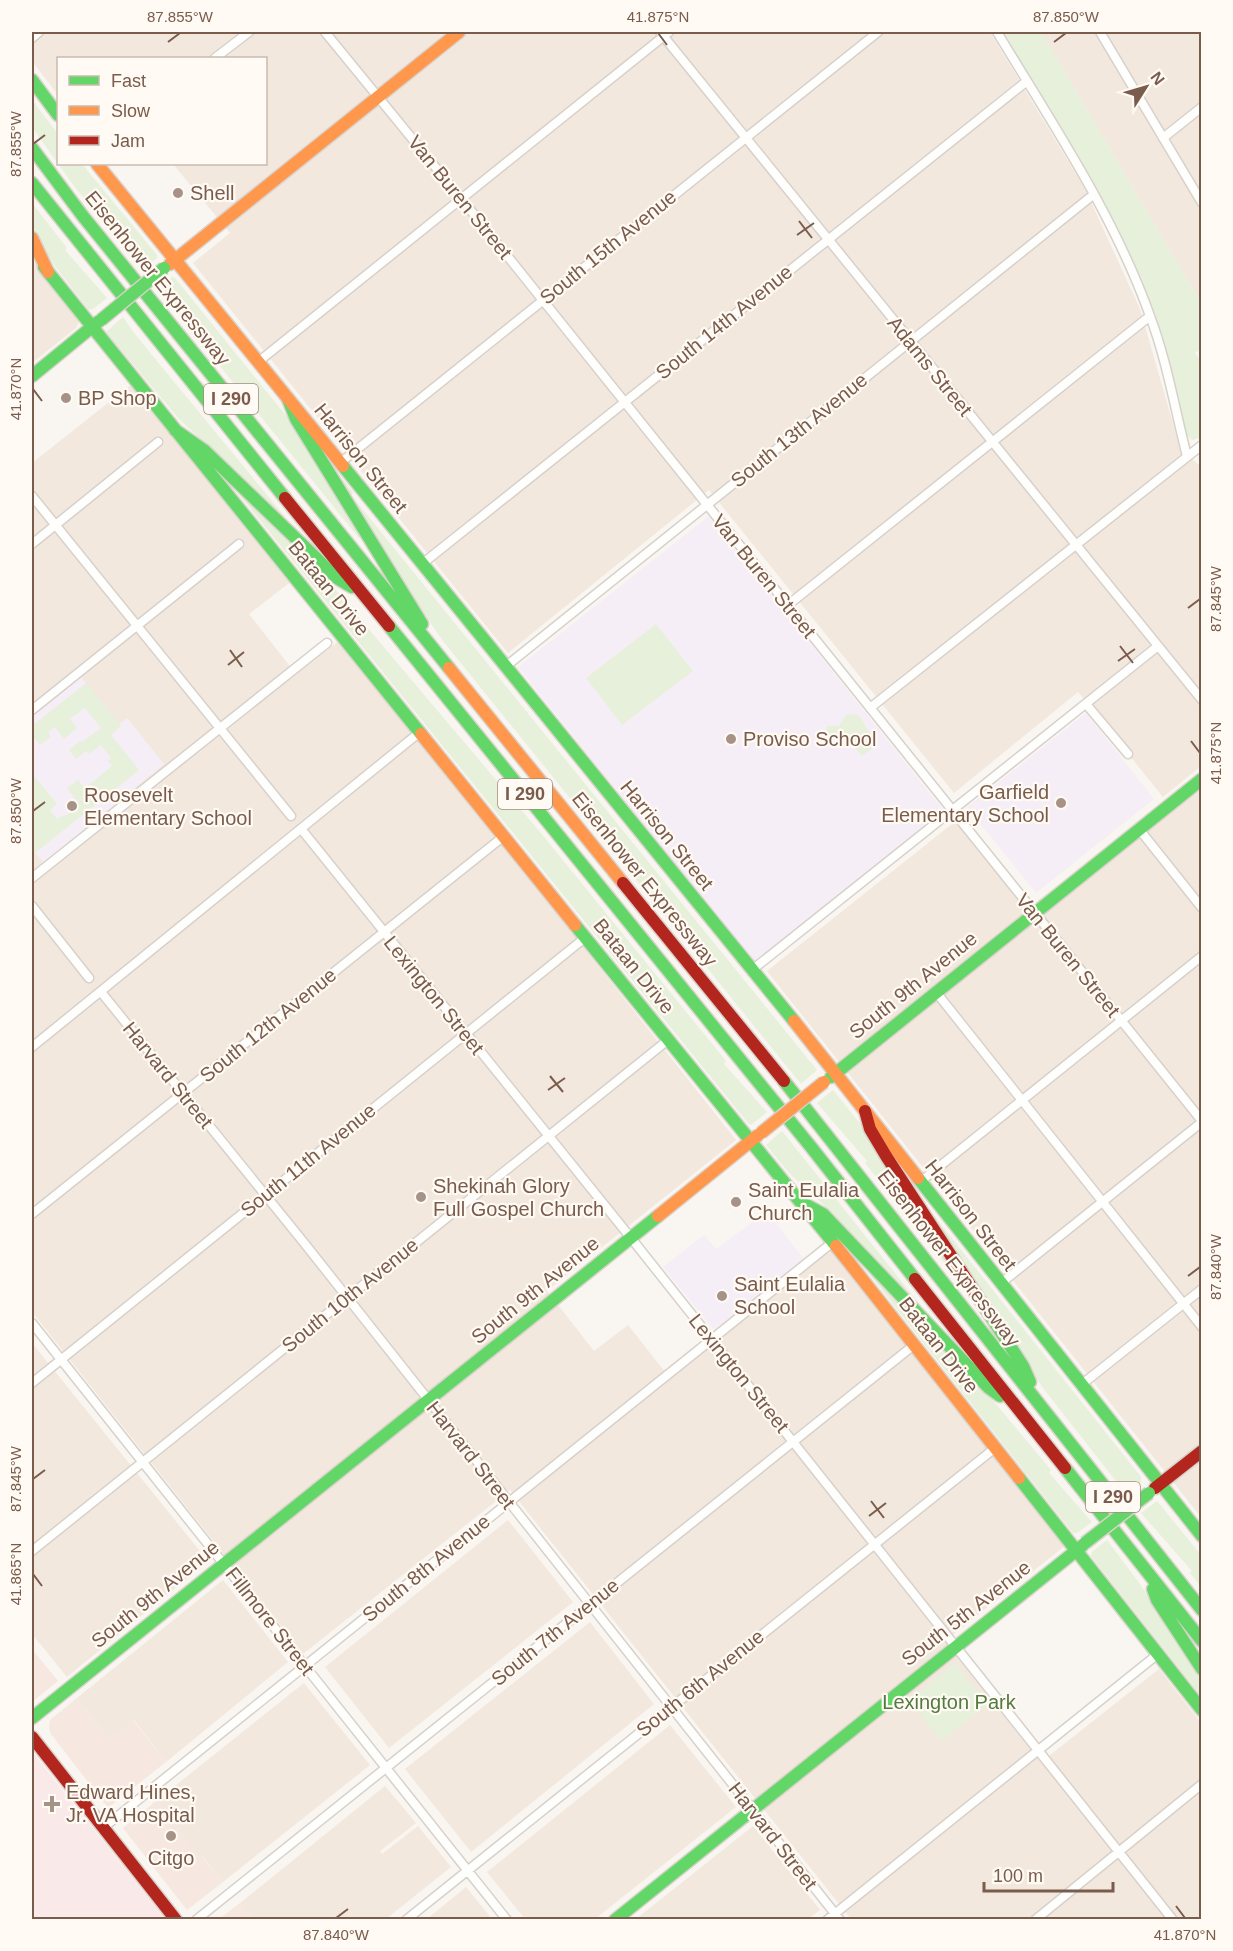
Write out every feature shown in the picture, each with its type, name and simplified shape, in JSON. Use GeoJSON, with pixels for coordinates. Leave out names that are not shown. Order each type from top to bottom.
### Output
{"type":"FeatureCollection","features":[{"type":"Feature","properties":{"kind":"main road"},"geometry":{"type":"LineString","coordinates":[[32,376],[459,32]]}},
{"type":"Feature","properties":{"kind":"main road"},"geometry":{"type":"LineString","coordinates":[[32,80],[57,114]]}},
{"type":"Feature","properties":{"kind":"main road","name":"Eisenhower Expressway"},"geometry":{"type":"LineString","coordinates":[[32,148],[89,224],[823,1130],[1202,1610]]}},
{"type":"Feature","properties":{"kind":"main road","name":"Harrison Street"},"geometry":{"type":"LineString","coordinates":[[98,165],[836,1073],[1000,1284],[1202,1536]]}},
{"type":"Feature","properties":{"kind":"main road","name":"Eisenhower Expressway"},"geometry":{"type":"LineString","coordinates":[[32,183],[59,220],[803,1138],[1202,1641]]}},
{"type":"Feature","properties":{"kind":"main road"},"geometry":{"type":"LineString","coordinates":[[32,238],[48,272]]}},
{"type":"Feature","properties":{"kind":"main road","name":"Bataan Drive"},"geometry":{"type":"LineString","coordinates":[[32,252],[96,323],[175,430],[668,1040],[756,1137],[801,1202],[995,1448],[1081,1547],[1158,1654],[1202,1710]]}},
{"type":"Feature","properties":{"kind":"main road"},"geometry":{"type":"LineString","coordinates":[[288,399],[296,419],[417,613],[433,648]]}},
{"type":"Feature","properties":{"kind":"main road"},"geometry":{"type":"LineString","coordinates":[[175,430],[213,457],[337,578],[364,595]]}},
{"type":"Feature","properties":{"kind":"main road","name":"South 9th Avenue"},"geometry":{"type":"LineString","coordinates":[[32,1718],[1202,779]]}},
{"type":"Feature","properties":{"kind":"main road"},"geometry":{"type":"LineString","coordinates":[[865,1110],[870,1129],[886,1156],[1023,1366],[1040,1404]]}},
{"type":"Feature","properties":{"kind":"main road"},"geometry":{"type":"LineString","coordinates":[[801,1202],[823,1214],[988,1388],[1016,1406]]}},
{"type":"Feature","properties":{"kind":"main road","name":"South 5th Avenue"},"geometry":{"type":"LineString","coordinates":[[615,1920],[1202,1451]]}},
{"type":"Feature","properties":{"kind":"main road"},"geometry":{"type":"LineString","coordinates":[[1149,1574],[1157,1600],[1202,1669]]}},
{"type":"Feature","properties":{"kind":"main road"},"geometry":{"type":"LineString","coordinates":[[1186,1590],[1202,1600]]}},
{"type":"Feature","properties":{"kind":"main road"},"geometry":{"type":"LineString","coordinates":[[32,1737],[176,1920]]}},
{"type":"Feature","properties":{"kind":"street"},"geometry":{"type":"LineString","coordinates":[[32,38],[39,32]]}},
{"type":"Feature","properties":{"kind":"street"},"geometry":{"type":"LineString","coordinates":[[216,57],[249,32]]}},
{"type":"Feature","properties":{"kind":"street","name":"Van Buren Street"},"geometry":{"type":"LineString","coordinates":[[325,32],[1202,1122]]}},
{"type":"Feature","properties":{"kind":"street","name":"South 15th Avenue"},"geometry":{"type":"LineString","coordinates":[[340,463],[878,32]]}},
{"type":"Feature","properties":{"kind":"street"},"geometry":{"type":"LineString","coordinates":[[997,32],[1093,195],[1132,271],[1150,316],[1168,374],[1187,456]]}},
{"type":"Feature","properties":{"kind":"street"},"geometry":{"type":"LineString","coordinates":[[1100,32],[1202,203]]}},
{"type":"Feature","properties":{"kind":"street"},"geometry":{"type":"LineString","coordinates":[[258,362],[664,33]]}},
{"type":"Feature","properties":{"kind":"street","name":"Adams Street"},"geometry":{"type":"LineString","coordinates":[[664,33],[909,341],[1202,699]]}},
{"type":"Feature","properties":{"kind":"street","name":"South 14th Avenue"},"geometry":{"type":"LineString","coordinates":[[422,564],[1027,81]]}},
{"type":"Feature","properties":{"kind":"street"},"geometry":{"type":"LineString","coordinates":[[1162,138],[1202,107]]}},
{"type":"Feature","properties":{"kind":"street","name":"South 13th Avenue"},"geometry":{"type":"LineString","coordinates":[[505,667],[1093,195]]}},
{"type":"Feature","properties":{"kind":"street"},"geometry":{"type":"LineString","coordinates":[[788,605],[1150,316]]}},
{"type":"Feature","properties":{"kind":"street"},"geometry":{"type":"LineString","coordinates":[[32,544],[158,442]]}},
{"type":"Feature","properties":{"kind":"street"},"geometry":{"type":"LineString","coordinates":[[870,708],[1202,445]]}},
{"type":"Feature","properties":{"kind":"street"},"geometry":{"type":"LineString","coordinates":[[32,496],[291,816]]}},
{"type":"Feature","properties":{"kind":"street"},"geometry":{"type":"LineString","coordinates":[[32,710],[239,544]]}},
{"type":"Feature","properties":{"kind":"street"},"geometry":{"type":"LineString","coordinates":[[32,878],[327,643]]}},
{"type":"Feature","properties":{"kind":"street"},"geometry":{"type":"LineString","coordinates":[[752,970],[1158,646]]}},
{"type":"Feature","properties":{"kind":"street"},"geometry":{"type":"LineString","coordinates":[[1086,704],[1128,754]]}},
{"type":"Feature","properties":{"kind":"street"},"geometry":{"type":"LineString","coordinates":[[32,1047],[420,732]]}},
{"type":"Feature","properties":{"kind":"street"},"geometry":{"type":"LineString","coordinates":[[1139,829],[1202,908]]}},
{"type":"Feature","properties":{"kind":"street","name":"Lexington Street"},"geometry":{"type":"LineString","coordinates":[[302,830],[712,1339],[1173,1920]]}},
{"type":"Feature","properties":{"kind":"street","name":"South 12th Avenue"},"geometry":{"type":"LineString","coordinates":[[32,1214],[504,836]]}},
{"type":"Feature","properties":{"kind":"street"},"geometry":{"type":"LineString","coordinates":[[32,906],[89,978]]}},
{"type":"Feature","properties":{"kind":"street","name":"South 11th Avenue"},"geometry":{"type":"LineString","coordinates":[[32,1383],[586,937]]}},
{"type":"Feature","properties":{"kind":"street"},"geometry":{"type":"LineString","coordinates":[[920,1182],[1202,956]]}},
{"type":"Feature","properties":{"kind":"street","name":"Harvard Street"},"geometry":{"type":"LineString","coordinates":[[101,992],[590,1604],[752,1809],[834,1918]]}},
{"type":"Feature","properties":{"kind":"street"},"geometry":{"type":"LineString","coordinates":[[936,992],[1202,1327]]}},
{"type":"Feature","properties":{"kind":"street","name":"South 10th Avenue"},"geometry":{"type":"LineString","coordinates":[[32,1551],[668,1040]]}},
{"type":"Feature","properties":{"kind":"street"},"geometry":{"type":"LineString","coordinates":[[1000,1284],[1202,1122]]}},
{"type":"Feature","properties":{"kind":"street","name":"South 8th Avenue"},"geometry":{"type":"LineString","coordinates":[[103,1828],[833,1242]]}},
{"type":"Feature","properties":{"kind":"street"},"geometry":{"type":"LineString","coordinates":[[1081,1386],[1202,1289]]}},
{"type":"Feature","properties":{"kind":"street","name":"Fillmore Street"},"geometry":{"type":"LineString","coordinates":[[32,1323],[507,1920]]}},
{"type":"Feature","properties":{"kind":"street","name":"South 7th Avenue"},"geometry":{"type":"LineString","coordinates":[[196,1920],[914,1345]]}},
{"type":"Feature","properties":{"kind":"street","name":"South 6th Avenue"},"geometry":{"type":"LineString","coordinates":[[406,1920],[995,1448]]}},
{"type":"Feature","properties":{"kind":"street"},"geometry":{"type":"LineString","coordinates":[[834,1918],[1158,1654]]}},
{"type":"Feature","properties":{"kind":"street"},"geometry":{"type":"LineString","coordinates":[[1035,1920],[1202,1784]]}},
{"type":"Feature","properties":{"kind":"shaded area"},"geometry":{"type":"Polygon","coordinates":[[[32,32],[990,32],[1085,189],[1140,309],[1180,448],[1201,467],[1201,766],[1163,797],[1078,692],[954,793],[709,490],[508,653],[193,263],[230,233],[174,165],[267,165],[267,57],[57,57],[57,94],[32,61],[32,32]]]}},
{"type":"Feature","properties":{"kind":"shaded area"},"geometry":{"type":"Polygon","coordinates":[[[1041,32],[1201,32],[1201,303],[1041,32]]]}},
{"type":"Feature","properties":{"kind":"shaded area"},"geometry":{"type":"Polygon","coordinates":[[[32,259],[79,321],[76,328],[32,363],[32,259]]]}},
{"type":"Feature","properties":{"kind":"shaded area"},"geometry":{"type":"Polygon","coordinates":[[[132,384],[293,580],[249,614],[296,674],[340,640],[736,1140],[547,1291],[594,1351],[628,1325],[669,1377],[827,1253],[835,1253],[1066,1545],[950,1637],[1045,1759],[1159,1669],[1201,1723],[1201,1919],[851,1919],[510,1490],[303,1654],[32,1312],[32,463],[132,384]]]}},
{"type":"Feature","properties":{"kind":"shaded area","name":"Proviso School"},"geometry":{"type":"Polygon","coordinates":[[[709,516],[944,811],[755,963],[518,667],[709,516]]]}},
{"type":"Feature","properties":{"kind":"shaded area","name":"Roosevelt Elementary School"},"geometry":{"type":"Polygon","coordinates":[[[81,677],[119,724],[127,718],[164,764],[44,863],[32,849],[32,717],[81,677]]]}},
{"type":"Feature","properties":{"kind":"shaded area","name":"Garfield Elementary School"},"geometry":{"type":"Polygon","coordinates":[[[1086,713],[1154,799],[1036,893],[967,807],[1086,713]]]}},
{"type":"Feature","properties":{"kind":"shaded area"},"geometry":{"type":"Polygon","coordinates":[[[1201,784],[1201,1517],[767,971],[957,820],[1035,917],[1201,784]]]}},
{"type":"Feature","properties":{"kind":"shaded area","name":"Saint Eulalia School"},"geometry":{"type":"Polygon","coordinates":[[[768,1213],[804,1259],[713,1329],[663,1267],[704,1235],[716,1249],[768,1213]]]}},
{"type":"Feature","properties":{"kind":"shaded area"},"geometry":{"type":"Polygon","coordinates":[[[32,1343],[208,1561],[67,1677],[32,1634],[32,1343]]]}},
{"type":"Feature","properties":{"kind":"shaded area"},"geometry":{"type":"Polygon","coordinates":[[[508,1520],[573,1602],[389,1748],[325,1667],[508,1520]]]}},
{"type":"Feature","properties":{"kind":"shaded area"},"geometry":{"type":"Polygon","coordinates":[[[223,1580],[288,1662],[166,1762],[134,1720],[109,1739],[77,1698],[223,1580]]]}},
{"type":"Feature","properties":{"kind":"shaded area"},"geometry":{"type":"Polygon","coordinates":[[[590,1622],[654,1704],[471,1852],[405,1769],[590,1622]]]}},
{"type":"Feature","properties":{"kind":"shaded area"},"geometry":{"type":"Polygon","coordinates":[[[32,1649],[58,1681],[32,1702],[32,1649]]]}},
{"type":"Feature","properties":{"kind":"shaded area"},"geometry":{"type":"Polygon","coordinates":[[[304,1683],[370,1765],[223,1882],[203,1857],[200,1859],[156,1801],[304,1683]]]}},
{"type":"Feature","properties":{"kind":"shaded area"},"geometry":{"type":"Polygon","coordinates":[[[77,1698],[109,1739],[133,1720],[166,1762],[108,1808],[51,1734],[49,1728],[50,1720],[77,1698]]]}},
{"type":"Feature","properties":{"kind":"shaded area"},"geometry":{"type":"Polygon","coordinates":[[[670,1725],[736,1807],[595,1919],[525,1919],[487,1872],[670,1725]]]}},
{"type":"Feature","properties":{"kind":"shaded area","name":"Edward Hines, Jr. VA Hospital"},"geometry":{"type":"Polygon","coordinates":[[[32,1752],[115,1856],[165,1919],[32,1919],[32,1752]]]}},
{"type":"Feature","properties":{"kind":"shaded area"},"geometry":{"type":"Polygon","coordinates":[[[385,1786],[416,1823],[380,1851],[382,1854],[418,1826],[451,1867],[386,1919],[253,1919],[240,1903],[385,1786]]]}},
{"type":"Feature","properties":{"kind":"shaded area"},"geometry":{"type":"Polygon","coordinates":[[[156,1801],[200,1858],[202,1857],[223,1882],[187,1910],[123,1828],[156,1801]]]}},
{"type":"Feature","properties":{"kind":"shaded area"},"geometry":{"type":"Polygon","coordinates":[[[753,1826],[820,1910],[808,1919],[636,1919],[753,1826]]]}},
{"type":"Feature","properties":{"kind":"shaded area"},"geometry":{"type":"Polygon","coordinates":[[[466,1887],[492,1919],[427,1919],[466,1887]]]}},
{"type":"Feature","properties":{"kind":"shaded area"},"geometry":{"type":"Polygon","coordinates":[[[240,1903],[253,1919],[219,1919],[240,1903]]]}},
{"type":"Feature","properties":{"kind":"green space"},"geometry":{"type":"Polygon","coordinates":[[[1002,32],[1041,32],[1201,303],[1201,349],[1195,353],[1202,362],[1202,437],[1192,440],[1187,435],[1151,307],[1120,235],[1071,147],[1002,32]]]}},
{"type":"Feature","properties":{"kind":"green space"},"geometry":{"type":"Polygon","coordinates":[[[32,100],[57,133],[57,163],[32,127],[32,100]]]}},
{"type":"Feature","properties":{"kind":"green space"},"geometry":{"type":"Polygon","coordinates":[[[59,165],[83,165],[157,255],[157,258],[142,270],[59,165]]]}},
{"type":"Feature","properties":{"kind":"green space"},"geometry":{"type":"Polygon","coordinates":[[[32,203],[67,248],[65,250],[107,298],[93,309],[89,310],[57,269],[32,229],[32,203]]]}},
{"type":"Feature","properties":{"kind":"green space"},"geometry":{"type":"Polygon","coordinates":[[[172,277],[292,423],[363,535],[359,538],[206,349],[208,347],[157,289],[172,277]]]}},
{"type":"Feature","properties":{"kind":"green space"},"geometry":{"type":"Polygon","coordinates":[[[123,317],[290,523],[179,419],[106,332],[123,317]]]}},
{"type":"Feature","properties":{"kind":"green space"},"geometry":{"type":"Polygon","coordinates":[[[204,454],[296,543],[540,832],[726,1061],[724,1064],[767,1112],[751,1125],[748,1123],[224,476],[221,478],[204,454]]]}},
{"type":"Feature","properties":{"kind":"green space"},"geometry":{"type":"Polygon","coordinates":[[[323,455],[353,492],[351,495],[817,1070],[801,1084],[443,641],[411,595],[323,455]]]}},
{"type":"Feature","properties":{"kind":"green space"},"geometry":{"type":"Polygon","coordinates":[[[656,624],[693,671],[622,725],[586,678],[656,624]]]}},
{"type":"Feature","properties":{"kind":"green space"},"geometry":{"type":"Polygon","coordinates":[[[86,683],[121,726],[111,735],[139,770],[35,853],[32,849],[32,778],[35,777],[57,804],[50,810],[57,819],[78,807],[76,804],[78,803],[67,788],[78,780],[85,788],[112,766],[108,761],[111,758],[101,745],[89,754],[86,751],[76,759],[69,750],[101,728],[85,708],[70,719],[77,728],[64,739],[55,727],[48,732],[51,737],[40,745],[32,736],[32,726],[86,683]]]}},
{"type":"Feature","properties":{"kind":"green space"},"geometry":{"type":"Polygon","coordinates":[[[856,714],[872,735],[870,741],[874,747],[862,756],[847,742],[826,740],[827,726],[839,726],[846,715],[856,714]]]}},
{"type":"Feature","properties":{"kind":"green space"},"geometry":{"type":"Polygon","coordinates":[[[833,1090],[862,1126],[960,1283],[865,1163],[867,1161],[817,1103],[833,1090]]]}},
{"type":"Feature","properties":{"kind":"green space"},"geometry":{"type":"Polygon","coordinates":[[[782,1131],[933,1321],[828,1209],[789,1173],[766,1145],[782,1131]]]}},
{"type":"Feature","properties":{"kind":"green space"},"geometry":{"type":"Polygon","coordinates":[[[893,1161],[1141,1477],[1141,1483],[1126,1494],[1043,1388],[893,1161]]]}},
{"type":"Feature","properties":{"kind":"green space"},"geometry":{"type":"Polygon","coordinates":[[[837,1233],[996,1404],[1051,1470],[1049,1473],[1092,1522],[1077,1533],[1073,1533],[837,1233]]]}},
{"type":"Feature","properties":{"kind":"green space"},"geometry":{"type":"Polygon","coordinates":[[[1157,1501],[1201,1555],[1201,1587],[1190,1573],[1192,1571],[1141,1513],[1157,1501]]]}},
{"type":"Feature","properties":{"kind":"green space"},"geometry":{"type":"Polygon","coordinates":[[[1107,1540],[1140,1584],[1201,1678],[1201,1696],[1091,1556],[1092,1552],[1107,1540]]]}},
{"type":"Feature","properties":{"kind":"green space","name":"Lexington Park"},"geometry":{"type":"Polygon","coordinates":[[[955,1663],[988,1705],[941,1741],[909,1700],[955,1663]]]}},
{"type":"Feature","properties":{"kind":"traffic: fast"},"geometry":{"type":"LineString","coordinates":[[32,80],[57,114]]}},
{"type":"Feature","properties":{"kind":"traffic: fast"},"geometry":{"type":"LineString","coordinates":[[32,148],[82,215],[449,668]]}},
{"type":"Feature","properties":{"kind":"traffic: fast"},"geometry":{"type":"LineString","coordinates":[[32,183],[285,498]]}},
{"type":"Feature","properties":{"kind":"traffic: fast"},"geometry":{"type":"LineString","coordinates":[[44,267],[421,734]]}},
{"type":"Feature","properties":{"kind":"traffic: fast"},"geometry":{"type":"LineString","coordinates":[[101,320],[164,268]]}},
{"type":"Feature","properties":{"kind":"traffic: fast"},"geometry":{"type":"LineString","coordinates":[[32,376],[98,322]]}},
{"type":"Feature","properties":{"kind":"traffic: fast"},"geometry":{"type":"LineString","coordinates":[[288,399],[296,419],[422,624]]}},
{"type":"Feature","properties":{"kind":"traffic: fast"},"geometry":{"type":"LineString","coordinates":[[175,430],[205,451],[337,578],[352,587]]}},
{"type":"Feature","properties":{"kind":"traffic: fast"},"geometry":{"type":"LineString","coordinates":[[343,466],[794,1021]]}},
{"type":"Feature","properties":{"kind":"traffic: fast"},"geometry":{"type":"LineString","coordinates":[[389,626],[811,1147],[915,1279]]}},
{"type":"Feature","properties":{"kind":"traffic: fast"},"geometry":{"type":"LineString","coordinates":[[831,1077],[1202,779]]}},
{"type":"Feature","properties":{"kind":"traffic: fast"},"geometry":{"type":"LineString","coordinates":[[575,925],[836,1246]]}},
{"type":"Feature","properties":{"kind":"traffic: fast"},"geometry":{"type":"LineString","coordinates":[[784,1081],[1202,1610]]}},
{"type":"Feature","properties":{"kind":"traffic: fast"},"geometry":{"type":"LineString","coordinates":[[918,1178],[1202,1536]]}},
{"type":"Feature","properties":{"kind":"traffic: fast"},"geometry":{"type":"LineString","coordinates":[[801,1202],[823,1214],[989,1388],[1000,1396]]}},
{"type":"Feature","properties":{"kind":"traffic: fast"},"geometry":{"type":"LineString","coordinates":[[32,1718],[658,1216]]}},
{"type":"Feature","properties":{"kind":"traffic: fast"},"geometry":{"type":"LineString","coordinates":[[976,1294],[1023,1366],[1030,1382]]}},
{"type":"Feature","properties":{"kind":"traffic: fast"},"geometry":{"type":"LineString","coordinates":[[1065,1468],[1202,1641]]}},
{"type":"Feature","properties":{"kind":"traffic: fast"},"geometry":{"type":"LineString","coordinates":[[1019,1478],[1202,1710]]}},
{"type":"Feature","properties":{"kind":"traffic: fast"},"geometry":{"type":"LineString","coordinates":[[1085,1543],[1149,1493]]}},
{"type":"Feature","properties":{"kind":"traffic: fast"},"geometry":{"type":"LineString","coordinates":[[615,1920],[1082,1546]]}},
{"type":"Feature","properties":{"kind":"traffic: fast"},"geometry":{"type":"LineString","coordinates":[[1153,1589],[1157,1600],[1202,1669]]}},
{"type":"Feature","properties":{"kind":"traffic: slow"},"geometry":{"type":"LineString","coordinates":[[170,264],[459,32]]}},
{"type":"Feature","properties":{"kind":"traffic: slow"},"geometry":{"type":"LineString","coordinates":[[98,165],[343,466]]}},
{"type":"Feature","properties":{"kind":"traffic: slow"},"geometry":{"type":"LineString","coordinates":[[32,238],[48,272]]}},
{"type":"Feature","properties":{"kind":"traffic: slow"},"geometry":{"type":"LineString","coordinates":[[449,668],[623,883]]}},
{"type":"Feature","properties":{"kind":"traffic: slow"},"geometry":{"type":"LineString","coordinates":[[421,734],[575,925]]}},
{"type":"Feature","properties":{"kind":"traffic: slow"},"geometry":{"type":"LineString","coordinates":[[794,1021],[918,1178]]}},
{"type":"Feature","properties":{"kind":"traffic: slow"},"geometry":{"type":"LineString","coordinates":[[761,1133],[824,1082]]}},
{"type":"Feature","properties":{"kind":"traffic: slow"},"geometry":{"type":"LineString","coordinates":[[658,1216],[757,1136]]}},
{"type":"Feature","properties":{"kind":"traffic: slow"},"geometry":{"type":"LineString","coordinates":[[836,1246],[1019,1478]]}},
{"type":"Feature","properties":{"kind":"traffic: jam"},"geometry":{"type":"LineString","coordinates":[[285,498],[389,626]]}},
{"type":"Feature","properties":{"kind":"traffic: jam"},"geometry":{"type":"LineString","coordinates":[[623,883],[784,1081]]}},
{"type":"Feature","properties":{"kind":"traffic: jam"},"geometry":{"type":"LineString","coordinates":[[865,1111],[870,1129],[886,1156],[976,1294]]}},
{"type":"Feature","properties":{"kind":"traffic: jam"},"geometry":{"type":"LineString","coordinates":[[915,1279],[1065,1468]]}},
{"type":"Feature","properties":{"kind":"traffic: jam"},"geometry":{"type":"LineString","coordinates":[[1155,1488],[1202,1451]]}},
{"type":"Feature","properties":{"kind":"traffic: jam"},"geometry":{"type":"LineString","coordinates":[[32,1737],[176,1920]]}},
{"type":"Feature","properties":{"kind":"place","name":"Shell"},"geometry":{"type":"Point","coordinates":[178,193]}},
{"type":"Feature","properties":{"kind":"place","name":"BP Shop"},"geometry":{"type":"Point","coordinates":[66,398]}},
{"type":"Feature","properties":{"kind":"place","name":"Proviso School"},"geometry":{"type":"Point","coordinates":[731,739]}},
{"type":"Feature","properties":{"kind":"place","name":"Garfield Elementary School"},"geometry":{"type":"Point","coordinates":[1061,803]}},
{"type":"Feature","properties":{"kind":"place","name":"Roosevelt Elementary School"},"geometry":{"type":"Point","coordinates":[72,806]}},
{"type":"Feature","properties":{"kind":"place","name":"Shekinah Glory Full Gospel Church"},"geometry":{"type":"Point","coordinates":[421,1197]}},
{"type":"Feature","properties":{"kind":"place","name":"Saint Eulalia Church"},"geometry":{"type":"Point","coordinates":[736,1202]}},
{"type":"Feature","properties":{"kind":"place","name":"Saint Eulalia School"},"geometry":{"type":"Point","coordinates":[722,1296]}},
{"type":"Feature","properties":{"kind":"place","name":"Edward Hines, Jr. VA Hospital"},"geometry":{"type":"Point","coordinates":[52,1804]}},
{"type":"Feature","properties":{"kind":"place","name":"Citgo"},"geometry":{"type":"Point","coordinates":[171,1836]}}]}
